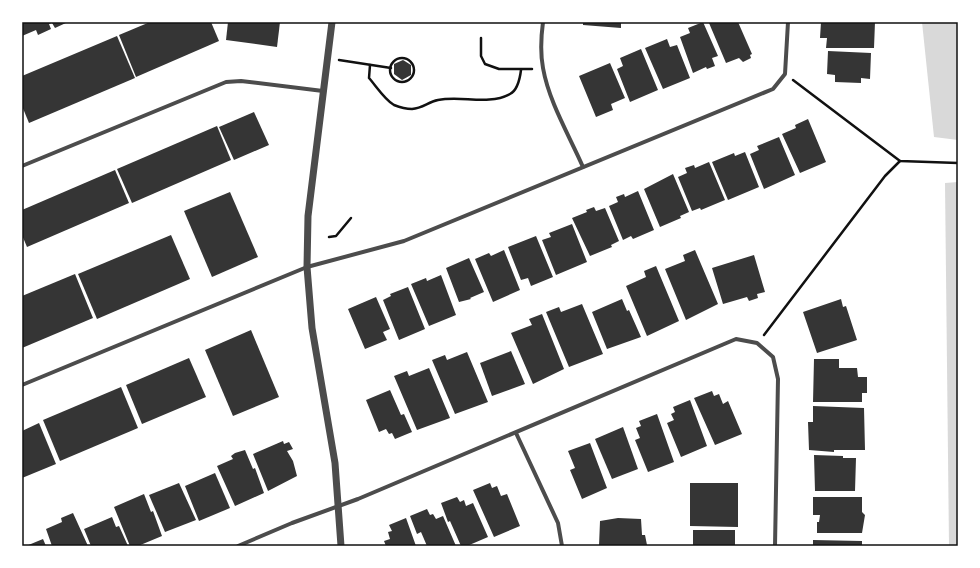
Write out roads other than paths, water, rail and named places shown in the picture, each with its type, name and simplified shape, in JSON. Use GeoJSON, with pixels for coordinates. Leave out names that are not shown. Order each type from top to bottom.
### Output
{"type":"FeatureCollection","features":[{"type":"Feature","properties":{"kind":"street"},"geometry":{"type":"LineString","coordinates":[[332,22],[308,216],[307,267],[312,328],[330,427],[339,506],[341,546]]}},
{"type":"Feature","properties":{"kind":"street"},"geometry":{"type":"LineString","coordinates":[[543,22],[541,46],[543,68],[549,91],[583,167]]}},
{"type":"Feature","properties":{"kind":"street"},"geometry":{"type":"LineString","coordinates":[[22,385],[307,267],[404,241],[773,89],[785,74],[788,22]]}},
{"type":"Feature","properties":{"kind":"street"},"geometry":{"type":"LineString","coordinates":[[22,166],[226,82],[241,81],[323,91]]}},
{"type":"Feature","properties":{"kind":"street"},"geometry":{"type":"LineString","coordinates":[[238,546],[516,433],[736,339],[757,343],[773,357],[778,379],[775,546]]}},
{"type":"Feature","properties":{"kind":"street"},"geometry":{"type":"LineString","coordinates":[[516,433],[558,523],[562,546]]}}]}
